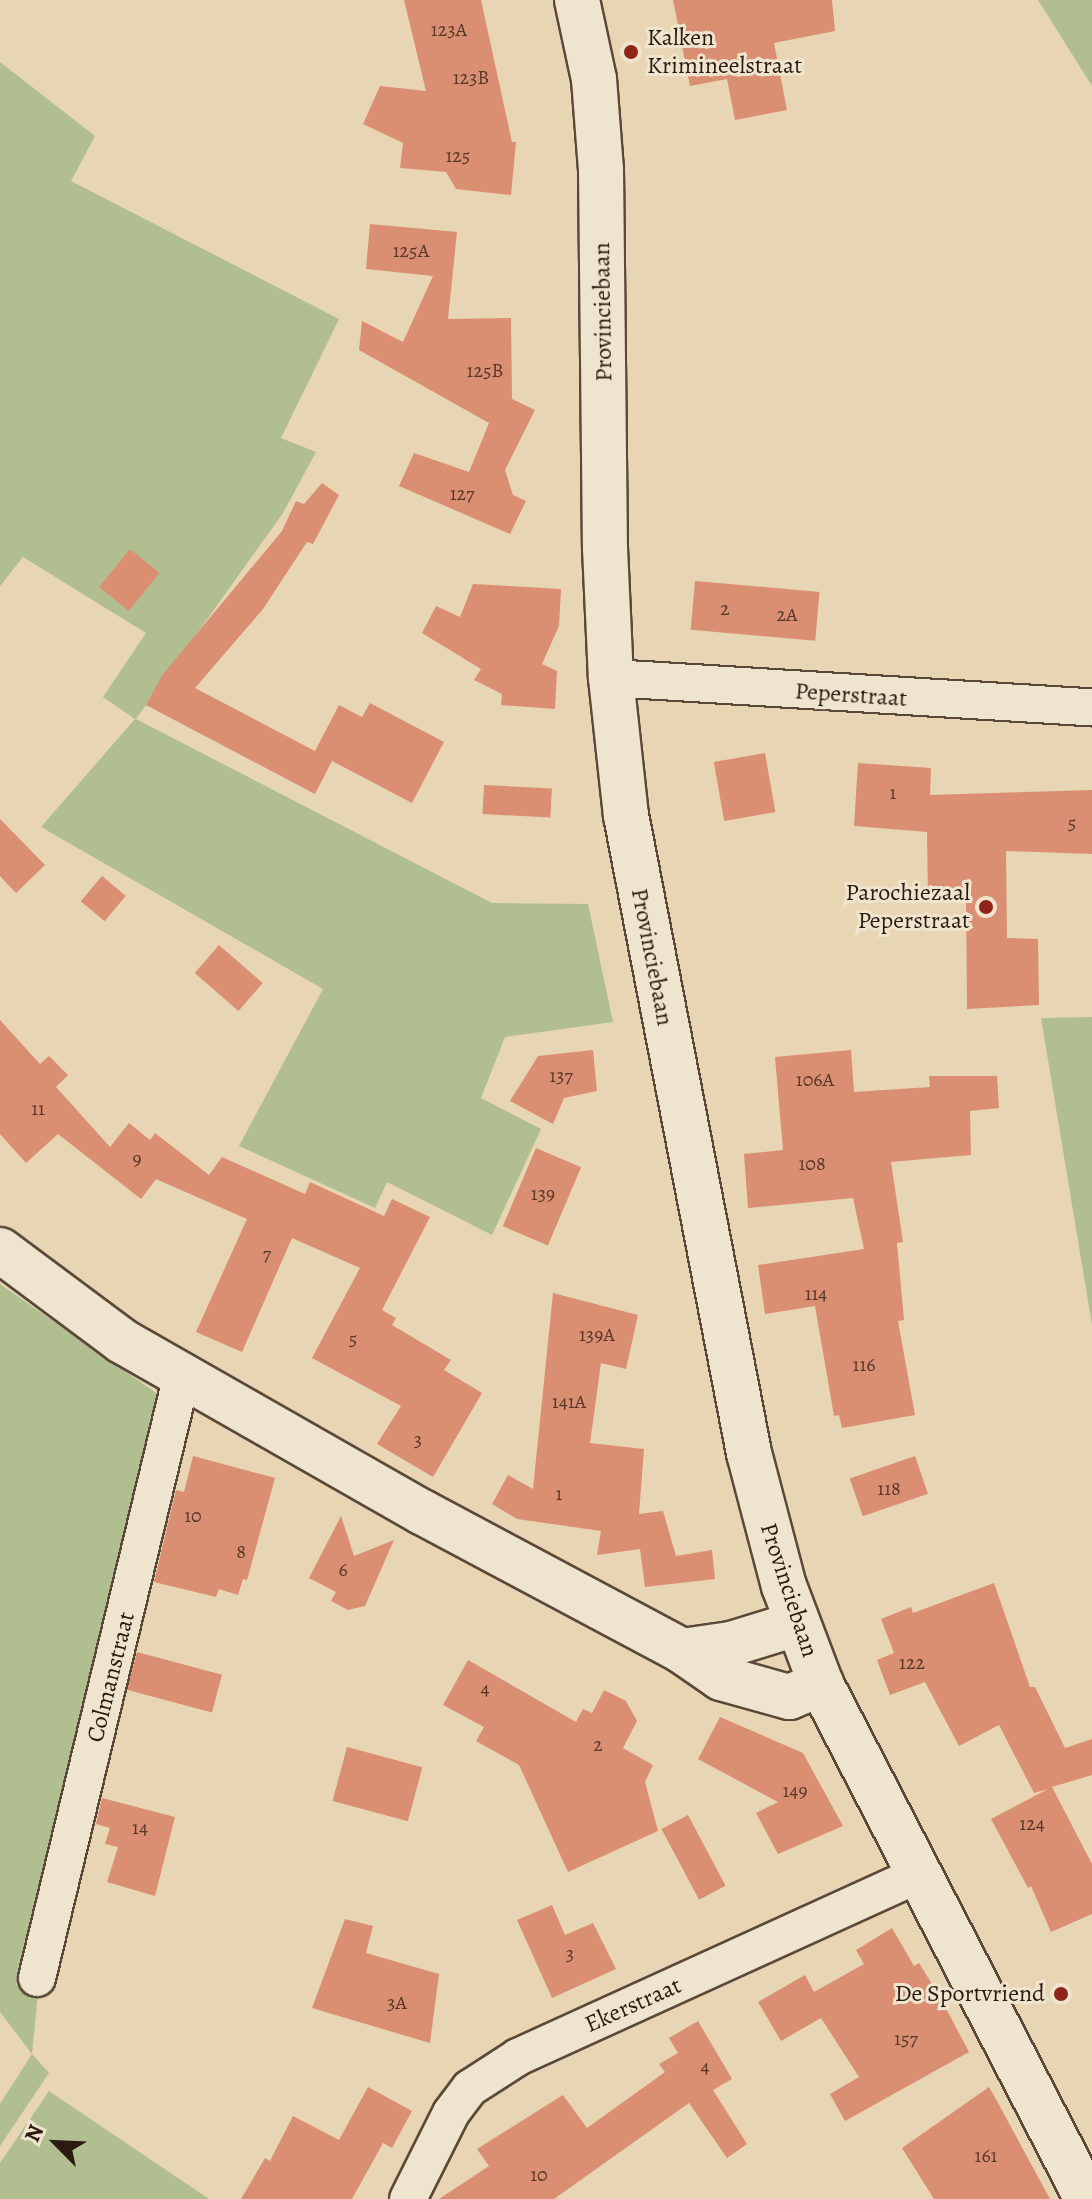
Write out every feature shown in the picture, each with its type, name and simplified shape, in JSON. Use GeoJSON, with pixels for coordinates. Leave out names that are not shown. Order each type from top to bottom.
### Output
{"type":"FeatureCollection","features":[{"type":"Feature","properties":{"kind":"main road","name":"Provinciebaan"},"geometry":{"type":"LineString","coordinates":[[577,0],[594,79],[601,169],[611,678],[626,815],[749,1453],[796,1624],[821,1684],[916,1876],[1087,2199]]}},
{"type":"Feature","properties":{"kind":"main road"},"geometry":{"type":"LineString","coordinates":[[0,1250],[122,1341],[422,1512],[682,1651],[721,1678],[789,1697],[821,1684]]}},
{"type":"Feature","properties":{"kind":"main road"},"geometry":{"type":"LineString","coordinates":[[682,1651],[731,1644],[796,1624]]}},
{"type":"Feature","properties":{"kind":"street","name":"Peperstraat"},"geometry":{"type":"LineString","coordinates":[[611,678],[1092,707]]}},
{"type":"Feature","properties":{"kind":"street","name":"Colmanstraat"},"geometry":{"type":"LineString","coordinates":[[37,1978],[182,1375]]}},
{"type":"Feature","properties":{"kind":"street","name":"Ekerstraat"},"geometry":{"type":"LineString","coordinates":[[408,2199],[451,2113],[470,2088],[518,2057],[916,1876]]}},
{"type":"Feature","properties":{"kind":"green space"},"geometry":{"type":"Polygon","coordinates":[[[1038,0],[1092,0],[1092,86],[1038,0]]]}},
{"type":"Feature","properties":{"kind":"green space"},"geometry":{"type":"Polygon","coordinates":[[[0,62],[95,136],[71,181],[339,319],[281,438],[316,452],[283,513],[136,719],[492,903],[588,904],[613,1022],[505,1037],[481,1098],[541,1129],[492,1235],[387,1182],[375,1208],[239,1146],[323,989],[41,827],[135,719],[103,697],[146,633],[23,557],[0,586],[0,62]]]}},
{"type":"Feature","properties":{"kind":"green space"},"geometry":{"type":"Polygon","coordinates":[[[1092,1017],[1092,1325],[1041,1018],[1092,1017]]]}},
{"type":"Feature","properties":{"kind":"green space"},"geometry":{"type":"Polygon","coordinates":[[[0,1284],[175,1406],[16,1985],[38,1993],[32,2054],[0,2012],[0,1284]]]}},
{"type":"Feature","properties":{"kind":"green space"},"geometry":{"type":"Polygon","coordinates":[[[32,2054],[49,2073],[0,2146],[0,2104],[32,2054]]]}},
{"type":"Feature","properties":{"kind":"green space"},"geometry":{"type":"Polygon","coordinates":[[[49,2091],[209,2199],[0,2199],[0,2163],[49,2091]]]}},
{"type":"Feature","properties":{"kind":"building"},"geometry":{"type":"Polygon","coordinates":[[[404,0],[481,0],[512,142],[516,142],[511,195],[456,189],[446,172],[400,168],[403,143],[363,124],[380,86],[426,91],[404,0]]]}},
{"type":"Feature","properties":{"kind":"building"},"geometry":{"type":"Polygon","coordinates":[[[673,0],[832,0],[835,31],[774,43],[787,110],[735,120],[727,79],[690,86],[673,0]]]}},
{"type":"Feature","properties":{"kind":"building"},"geometry":{"type":"Polygon","coordinates":[[[370,224],[457,232],[448,319],[511,318],[512,399],[535,410],[505,470],[513,495],[526,501],[510,534],[399,486],[414,453],[469,472],[489,423],[359,350],[362,321],[403,342],[433,276],[366,269],[370,224]]]}},
{"type":"Feature","properties":{"kind":"building"},"geometry":{"type":"Polygon","coordinates":[[[322,483],[339,495],[313,544],[307,542],[263,609],[195,688],[315,751],[339,705],[362,717],[370,703],[444,742],[412,803],[332,761],[315,794],[146,705],[163,674],[282,531],[296,501],[304,504],[322,483]]]}},
{"type":"Feature","properties":{"kind":"building"},"geometry":{"type":"Polygon","coordinates":[[[130,549],[160,573],[129,611],[99,587],[130,549]]]}},
{"type":"Feature","properties":{"kind":"building"},"geometry":{"type":"Polygon","coordinates":[[[695,581],[820,592],[815,641],[691,630],[695,581]]]}},
{"type":"Feature","properties":{"kind":"building"},"geometry":{"type":"Polygon","coordinates":[[[473,584],[561,589],[559,626],[542,664],[557,671],[555,709],[501,705],[502,694],[474,680],[481,669],[422,633],[436,606],[460,617],[473,584]]]}},
{"type":"Feature","properties":{"kind":"building"},"geometry":{"type":"Polygon","coordinates":[[[765,753],[775,812],[724,821],[714,762],[765,753]]]}},
{"type":"Feature","properties":{"kind":"building"},"geometry":{"type":"Polygon","coordinates":[[[858,763],[931,768],[930,795],[1092,790],[1092,854],[1006,851],[1007,938],[1038,939],[1039,1005],[967,1009],[966,899],[928,900],[927,832],[854,826],[858,763]]]}},
{"type":"Feature","properties":{"kind":"building"},"geometry":{"type":"Polygon","coordinates":[[[484,785],[552,789],[550,818],[482,814],[484,785]]]}},
{"type":"Feature","properties":{"kind":"building"},"geometry":{"type":"Polygon","coordinates":[[[0,819],[45,865],[16,893],[0,876],[0,819]]]}},
{"type":"Feature","properties":{"kind":"building"},"geometry":{"type":"Polygon","coordinates":[[[102,876],[126,896],[105,921],[81,901],[102,876]]]}},
{"type":"Feature","properties":{"kind":"building"},"geometry":{"type":"Polygon","coordinates":[[[219,945],[263,983],[238,1011],[195,973],[219,945]]]}},
{"type":"Feature","properties":{"kind":"building"},"geometry":{"type":"Polygon","coordinates":[[[0,1020],[40,1064],[49,1056],[68,1075],[56,1087],[110,1147],[129,1123],[150,1140],[155,1133],[209,1175],[222,1157],[305,1194],[310,1182],[384,1216],[392,1199],[430,1217],[382,1310],[396,1318],[392,1325],[451,1360],[444,1370],[482,1393],[433,1477],[377,1444],[401,1406],[312,1358],[360,1268],[292,1238],[242,1352],[196,1332],[247,1219],[156,1179],[141,1199],[58,1134],[26,1163],[0,1134],[0,1020]]]}},
{"type":"Feature","properties":{"kind":"building"},"geometry":{"type":"Polygon","coordinates":[[[593,1050],[597,1091],[564,1098],[553,1124],[510,1101],[538,1056],[593,1050]]]}},
{"type":"Feature","properties":{"kind":"building"},"geometry":{"type":"Polygon","coordinates":[[[851,1050],[854,1092],[930,1087],[929,1076],[997,1076],[999,1108],[970,1111],[971,1155],[891,1162],[903,1242],[897,1243],[904,1320],[898,1321],[915,1415],[842,1428],[839,1415],[834,1416],[815,1306],[765,1314],[758,1265],[864,1249],[853,1198],[748,1208],[744,1154],[783,1150],[775,1057],[851,1050]]]}},
{"type":"Feature","properties":{"kind":"building"},"geometry":{"type":"Polygon","coordinates":[[[536,1148],[581,1167],[548,1245],[503,1226],[536,1148]]]}},
{"type":"Feature","properties":{"kind":"building"},"geometry":{"type":"Polygon","coordinates":[[[553,1293],[638,1315],[626,1369],[601,1363],[590,1443],[644,1449],[639,1514],[663,1511],[676,1556],[712,1550],[715,1579],[645,1587],[640,1549],[597,1555],[601,1531],[517,1519],[492,1504],[508,1475],[533,1489],[553,1293]]]}},
{"type":"Feature","properties":{"kind":"building"},"geometry":{"type":"Polygon","coordinates":[[[193,1456],[275,1478],[247,1580],[243,1579],[238,1595],[219,1589],[216,1597],[154,1582],[176,1490],[184,1492],[193,1456]]]}},
{"type":"Feature","properties":{"kind":"building"},"geometry":{"type":"Polygon","coordinates":[[[915,1456],[928,1494],[863,1516],[850,1478],[915,1456]]]}},
{"type":"Feature","properties":{"kind":"building"},"geometry":{"type":"Polygon","coordinates":[[[341,1516],[354,1556],[394,1540],[365,1606],[348,1610],[331,1601],[336,1592],[309,1578],[341,1516]]]}},
{"type":"Feature","properties":{"kind":"building"},"geometry":{"type":"Polygon","coordinates":[[[994,1583],[1030,1687],[1035,1687],[1065,1748],[1092,1739],[1092,1775],[1052,1787],[1092,1864],[1092,1914],[1051,1932],[1031,1886],[1028,1888],[991,1819],[1048,1789],[1034,1793],[999,1725],[959,1746],[925,1682],[890,1695],[877,1660],[894,1653],[881,1619],[911,1607],[913,1613],[994,1583]]]}},
{"type":"Feature","properties":{"kind":"building"},"geometry":{"type":"Polygon","coordinates":[[[137,1652],[222,1675],[212,1712],[127,1690],[137,1652]]]}},
{"type":"Feature","properties":{"kind":"building"},"geometry":{"type":"Polygon","coordinates":[[[468,1660],[576,1722],[583,1709],[592,1713],[604,1690],[626,1701],[637,1721],[623,1748],[653,1765],[645,1782],[658,1831],[568,1872],[519,1765],[476,1741],[484,1727],[443,1705],[468,1660]]]}},
{"type":"Feature","properties":{"kind":"building"},"geometry":{"type":"Polygon","coordinates":[[[720,1717],[803,1753],[843,1826],[778,1854],[756,1813],[778,1802],[698,1759],[720,1717]]]}},
{"type":"Feature","properties":{"kind":"building"},"geometry":{"type":"Polygon","coordinates":[[[347,1747],[422,1767],[408,1821],[333,1801],[347,1747]]]}},
{"type":"Feature","properties":{"kind":"building"},"geometry":{"type":"Polygon","coordinates":[[[102,1798],[175,1817],[155,1896],[107,1882],[118,1847],[105,1844],[110,1828],[96,1824],[102,1798]]]}},
{"type":"Feature","properties":{"kind":"building"},"geometry":{"type":"Polygon","coordinates":[[[688,1815],[726,1886],[699,1900],[662,1829],[688,1815]]]}},
{"type":"Feature","properties":{"kind":"building"},"geometry":{"type":"Polygon","coordinates":[[[552,1905],[565,1935],[593,1923],[616,1969],[552,1998],[517,1920],[552,1905]]]}},
{"type":"Feature","properties":{"kind":"building"},"geometry":{"type":"Polygon","coordinates":[[[345,1919],[373,1926],[366,1953],[439,1974],[430,2043],[312,2008],[345,1919]]]}},
{"type":"Feature","properties":{"kind":"building"},"geometry":{"type":"Polygon","coordinates":[[[892,1928],[914,1966],[919,1963],[969,2052],[845,2121],[830,2094],[859,2077],[821,2018],[781,2041],[758,2002],[805,1975],[814,1992],[864,1964],[856,1950],[892,1928]]]}},
{"type":"Feature","properties":{"kind":"building"},"geometry":{"type":"Polygon","coordinates":[[[698,2021],[732,2079],[713,2090],[747,2144],[727,2158],[689,2103],[554,2199],[439,2199],[489,2166],[477,2149],[563,2095],[587,2128],[665,2072],[659,2064],[678,2053],[669,2038],[698,2021]]]}},
{"type":"Feature","properties":{"kind":"building"},"geometry":{"type":"Polygon","coordinates":[[[368,2087],[412,2111],[392,2148],[383,2143],[352,2199],[241,2199],[265,2158],[270,2161],[293,2116],[339,2140],[368,2087]]]}},
{"type":"Feature","properties":{"kind":"building"},"geometry":{"type":"Polygon","coordinates":[[[989,2087],[1050,2199],[934,2199],[902,2148],[989,2087]]]}},
{"type":"Feature","properties":{"kind":"place","name":"Kalken Krimineelstraat"},"geometry":{"type":"Point","coordinates":[631,52]}},
{"type":"Feature","properties":{"kind":"place","name":"Parochiezaal Peperstraat"},"geometry":{"type":"Point","coordinates":[986,907]}},
{"type":"Feature","properties":{"kind":"place","name":"De Sportvriend"},"geometry":{"type":"Point","coordinates":[1061,1994]}}]}
